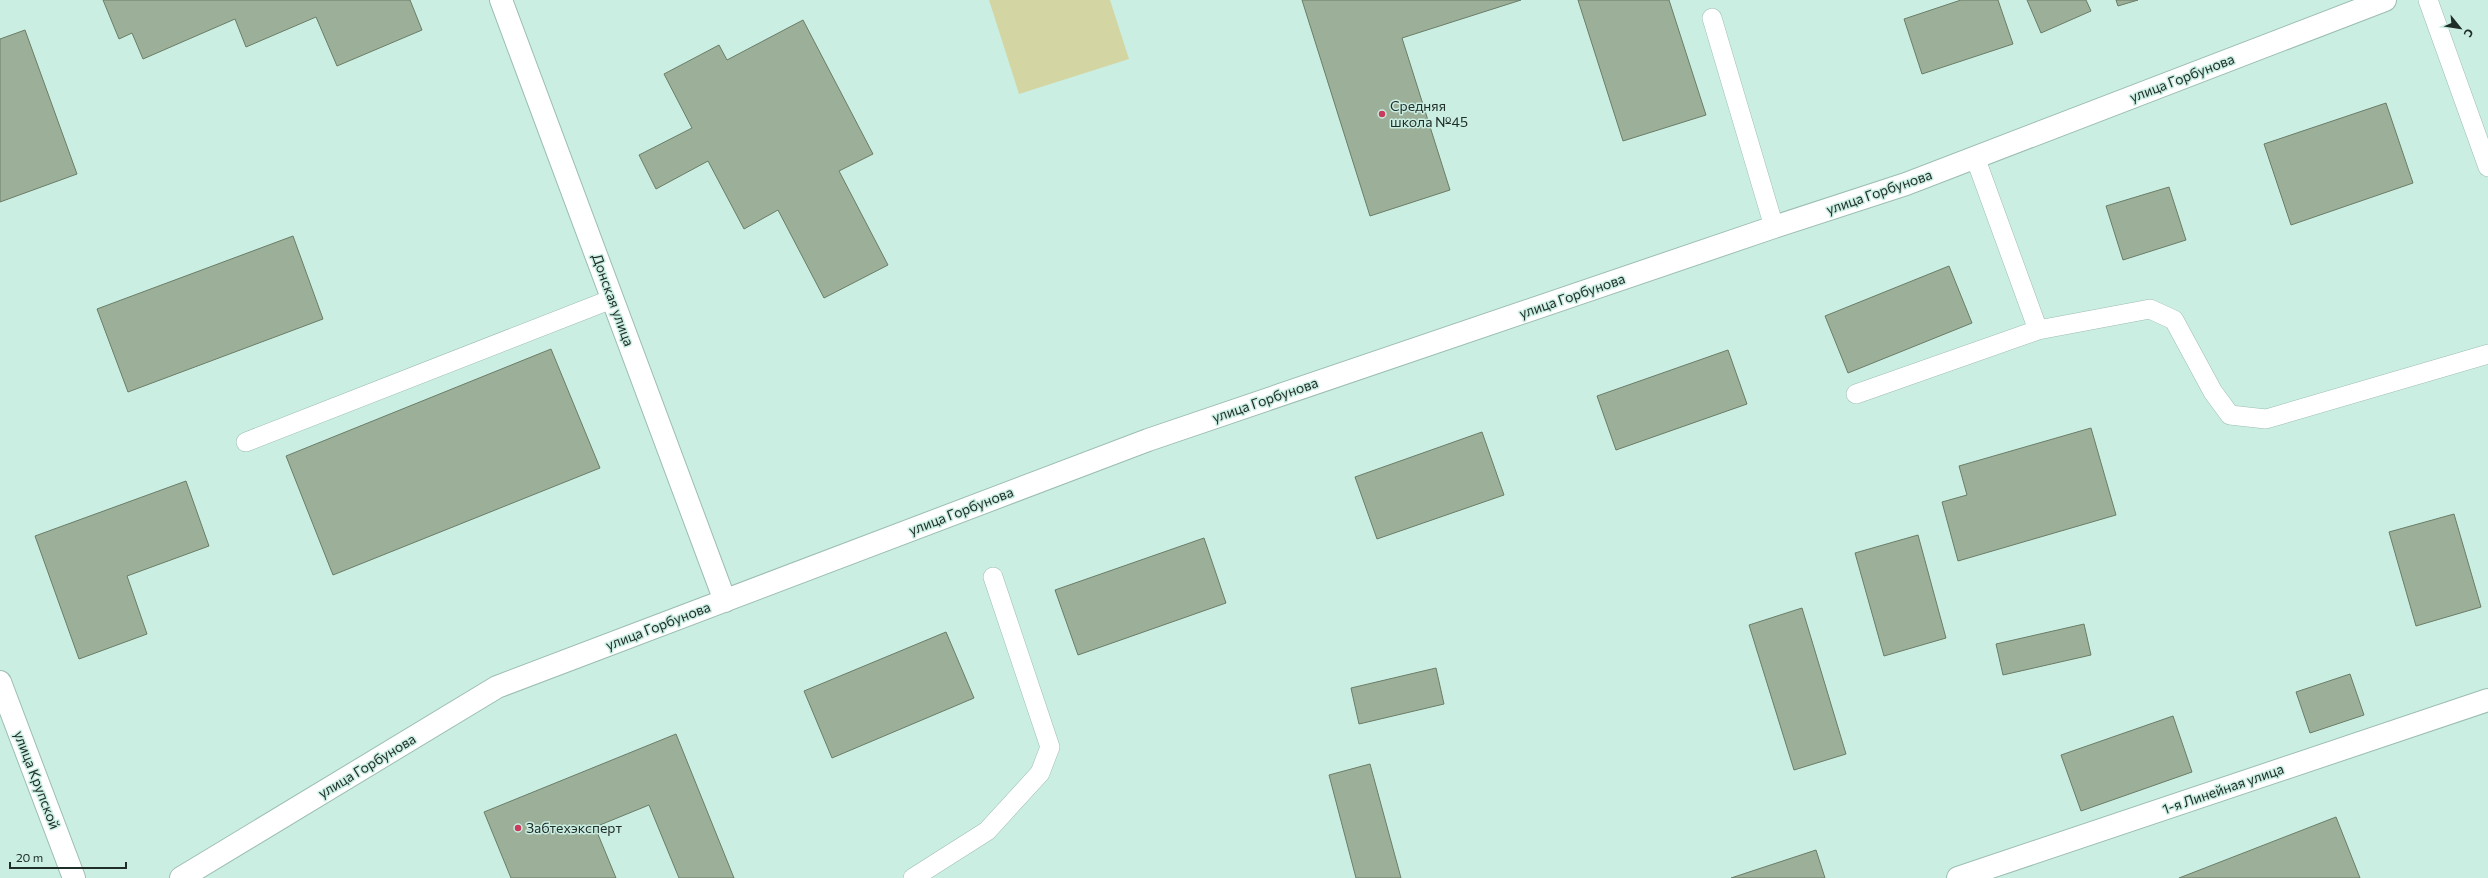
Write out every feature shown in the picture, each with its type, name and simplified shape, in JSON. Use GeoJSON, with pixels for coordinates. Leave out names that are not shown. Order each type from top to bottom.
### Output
{"type":"FeatureCollection","features":[{"type":"Feature","properties":{"kind":"street","name":"Донская улица"},"geometry":{"type":"LineString","coordinates":[[501,0],[725,601]]}},
{"type":"Feature","properties":{"kind":"street","name":"улица Горбунова"},"geometry":{"type":"LineString","coordinates":[[181,878],[497,687],[1148,440],[1774,227],[1906,184],[2385,0]]}},
{"type":"Feature","properties":{"kind":"street","name":"улица Крупской"},"geometry":{"type":"LineString","coordinates":[[0,682],[74,878]]}},
{"type":"Feature","properties":{"kind":"street","name":"1-я Линейная улица"},"geometry":{"type":"LineString","coordinates":[[1958,878],[2488,700]]}},
{"type":"Feature","properties":{"kind":"lane"},"geometry":{"type":"LineString","coordinates":[[2428,0],[2488,167]]}},
{"type":"Feature","properties":{"kind":"lane"},"geometry":{"type":"LineString","coordinates":[[1712,18],[1774,227]]}},
{"type":"Feature","properties":{"kind":"lane"},"geometry":{"type":"LineString","coordinates":[[1975,157],[2038,330]]}},
{"type":"Feature","properties":{"kind":"lane"},"geometry":{"type":"LineString","coordinates":[[246,442],[612,299]]}},
{"type":"Feature","properties":{"kind":"lane"},"geometry":{"type":"LineString","coordinates":[[1856,394],[2038,330],[2150,309],[2174,320],[2213,392],[2230,415],[2266,419],[2488,354]]}},
{"type":"Feature","properties":{"kind":"lane"},"geometry":{"type":"LineString","coordinates":[[913,878],[987,831],[1040,774],[1050,747],[993,577]]}},
{"type":"Feature","properties":{"kind":"green space"},"geometry":{"type":"Polygon","coordinates":[[[989,0],[1110,0],[1129,59],[1019,94],[989,0]]]}},
{"type":"Feature","properties":{"kind":"building"},"geometry":{"type":"Polygon","coordinates":[[[103,0],[410,0],[422,30],[337,66],[316,17],[246,47],[235,19],[143,59],[132,33],[119,39],[103,0]]]}},
{"type":"Feature","properties":{"kind":"building","name":"Средняя школа №45"},"geometry":{"type":"Polygon","coordinates":[[[1302,0],[1521,0],[1402,38],[1450,190],[1370,216],[1302,0]]]}},
{"type":"Feature","properties":{"kind":"building"},"geometry":{"type":"Polygon","coordinates":[[[1578,0],[1669,0],[1706,115],[1623,141],[1578,0]]]}},
{"type":"Feature","properties":{"kind":"building"},"geometry":{"type":"Polygon","coordinates":[[[1961,0],[1998,0],[2013,44],[1922,74],[1904,19],[1961,0]]]}},
{"type":"Feature","properties":{"kind":"building"},"geometry":{"type":"Polygon","coordinates":[[[2027,0],[2086,0],[2091,11],[2041,33],[2027,0]]]}},
{"type":"Feature","properties":{"kind":"building"},"geometry":{"type":"Polygon","coordinates":[[[2116,0],[2138,0],[2118,6],[2116,0]]]}},
{"type":"Feature","properties":{"kind":"building"},"geometry":{"type":"Polygon","coordinates":[[[803,20],[873,154],[839,171],[888,265],[824,298],[778,210],[744,229],[708,161],[656,189],[639,155],[692,128],[664,74],[719,45],[727,60],[803,20]]]}},
{"type":"Feature","properties":{"kind":"building"},"geometry":{"type":"Polygon","coordinates":[[[25,30],[77,174],[0,202],[0,39],[25,30]]]}},
{"type":"Feature","properties":{"kind":"building"},"geometry":{"type":"Polygon","coordinates":[[[2386,103],[2413,183],[2291,225],[2264,144],[2386,103]]]}},
{"type":"Feature","properties":{"kind":"building"},"geometry":{"type":"Polygon","coordinates":[[[2169,187],[2186,240],[2123,260],[2106,206],[2169,187]]]}},
{"type":"Feature","properties":{"kind":"building"},"geometry":{"type":"Polygon","coordinates":[[[293,236],[323,319],[128,392],[97,309],[293,236]]]}},
{"type":"Feature","properties":{"kind":"building"},"geometry":{"type":"Polygon","coordinates":[[[1949,266],[1972,323],[1848,373],[1825,316],[1949,266]]]}},
{"type":"Feature","properties":{"kind":"building"},"geometry":{"type":"Polygon","coordinates":[[[551,349],[600,468],[333,575],[286,456],[551,349]]]}},
{"type":"Feature","properties":{"kind":"building"},"geometry":{"type":"Polygon","coordinates":[[[1728,350],[1747,404],[1616,450],[1597,396],[1728,350]]]}},
{"type":"Feature","properties":{"kind":"building"},"geometry":{"type":"Polygon","coordinates":[[[2091,428],[2116,515],[1958,561],[1942,502],[1967,495],[1959,466],[2091,428]]]}},
{"type":"Feature","properties":{"kind":"building"},"geometry":{"type":"Polygon","coordinates":[[[1482,432],[1504,495],[1377,539],[1355,477],[1482,432]]]}},
{"type":"Feature","properties":{"kind":"building"},"geometry":{"type":"Polygon","coordinates":[[[186,481],[209,546],[127,576],[147,634],[79,659],[35,536],[186,481]]]}},
{"type":"Feature","properties":{"kind":"building"},"geometry":{"type":"Polygon","coordinates":[[[2454,514],[2481,607],[2416,626],[2389,532],[2454,514]]]}},
{"type":"Feature","properties":{"kind":"building"},"geometry":{"type":"Polygon","coordinates":[[[1918,535],[1946,638],[1884,656],[1855,553],[1918,535]]]}},
{"type":"Feature","properties":{"kind":"building"},"geometry":{"type":"Polygon","coordinates":[[[1204,538],[1226,603],[1078,655],[1055,590],[1204,538]]]}},
{"type":"Feature","properties":{"kind":"building"},"geometry":{"type":"Polygon","coordinates":[[[1802,608],[1846,754],[1794,770],[1749,625],[1802,608]]]}},
{"type":"Feature","properties":{"kind":"building"},"geometry":{"type":"Polygon","coordinates":[[[2084,624],[2091,655],[2003,675],[1996,644],[2084,624]]]}},
{"type":"Feature","properties":{"kind":"building"},"geometry":{"type":"Polygon","coordinates":[[[946,632],[974,698],[832,758],[804,691],[946,632]]]}},
{"type":"Feature","properties":{"kind":"building"},"geometry":{"type":"Polygon","coordinates":[[[1436,668],[1444,704],[1359,724],[1351,688],[1436,668]]]}},
{"type":"Feature","properties":{"kind":"building"},"geometry":{"type":"Polygon","coordinates":[[[2350,674],[2364,715],[2310,733],[2296,692],[2350,674]]]}},
{"type":"Feature","properties":{"kind":"building"},"geometry":{"type":"Polygon","coordinates":[[[2173,716],[2192,772],[2081,811],[2061,755],[2173,716]]]}},
{"type":"Feature","properties":{"kind":"building"},"geometry":{"type":"Polygon","coordinates":[[[676,734],[734,878],[679,878],[649,805],[595,827],[616,878],[511,878],[484,812],[676,734]]]}},
{"type":"Feature","properties":{"kind":"building"},"geometry":{"type":"Polygon","coordinates":[[[1370,764],[1401,878],[1356,878],[1329,775],[1370,764]]]}},
{"type":"Feature","properties":{"kind":"building"},"geometry":{"type":"Polygon","coordinates":[[[2336,817],[2360,878],[2179,878],[2336,817]]]}},
{"type":"Feature","properties":{"kind":"building"},"geometry":{"type":"Polygon","coordinates":[[[1816,850],[1825,878],[1731,878],[1816,850]]]}},
{"type":"Feature","properties":{"kind":"place","name":"Средняя школа №45"},"geometry":{"type":"Point","coordinates":[1382,114]}},
{"type":"Feature","properties":{"kind":"place","name":"Забтехэксперт"},"geometry":{"type":"Point","coordinates":[518,828]}}]}
